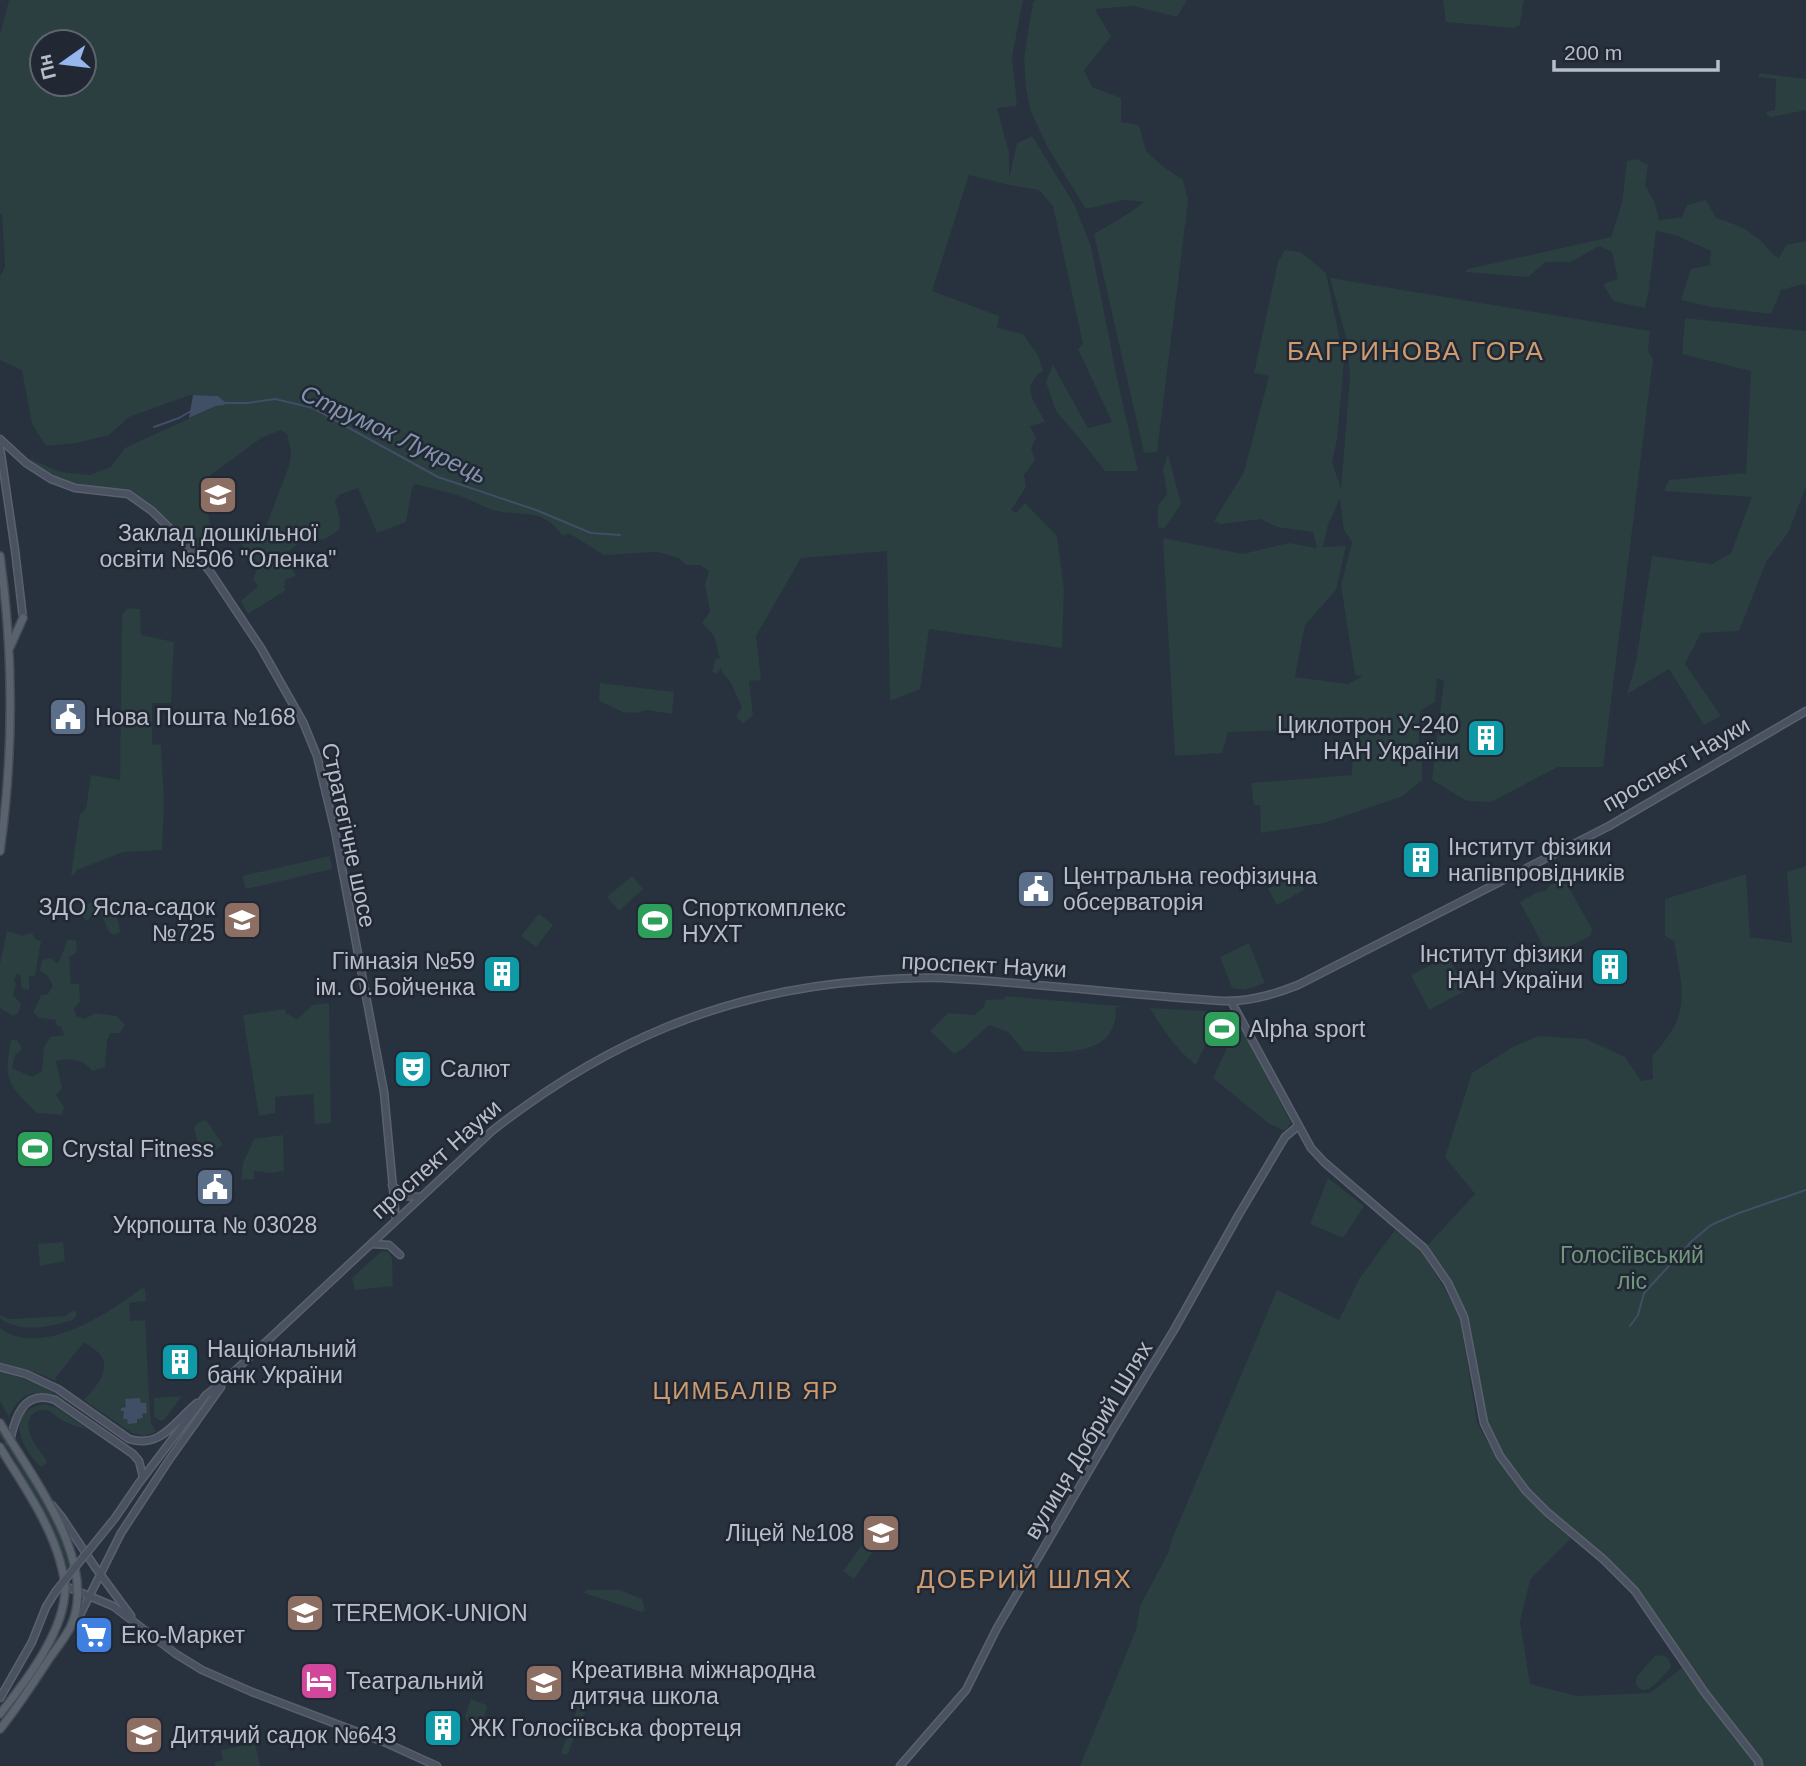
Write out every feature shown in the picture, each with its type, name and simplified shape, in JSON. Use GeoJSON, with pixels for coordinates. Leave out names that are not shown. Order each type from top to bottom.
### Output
{"type":"FeatureCollection","features":[{"type":"Feature","properties":{"kind":"main road","name":"Стратегічне шосе"},"geometry":{"type":"LineString","coordinates":[[0,439],[26,463],[51,479],[75,488],[128,494],[152,511],[211,572],[233,604],[309,733],[337,843],[384,1092],[396,1220]]}},
{"type":"Feature","properties":{"kind":"main road"},"geometry":{"type":"LineString","coordinates":[[0,447],[23,618],[9,648]]}},
{"type":"Feature","properties":{"kind":"main road"},"geometry":{"type":"LineString","coordinates":[[0,556],[9,648],[11,730],[0,851]]}},
{"type":"Feature","properties":{"kind":"main road","name":"проспект Науки"},"geometry":{"type":"LineString","coordinates":[[0,1698],[32,1642],[46,1607],[56,1591],[115,1518],[206,1395],[492,1131],[583,1068],[619,1048],[666,1026],[706,1012],[793,990],[826,985],[930,978],[1231,1001],[1268,996],[1309,979],[1616,822],[1806,711]]}},
{"type":"Feature","properties":{"kind":"main road"},"geometry":{"type":"LineString","coordinates":[[1231,1001],[1311,1148],[1424,1248],[1448,1283],[1464,1317],[1483,1423],[1500,1456],[1526,1491],[1546,1512],[1603,1559],[1635,1591],[1759,1766]]}},
{"type":"Feature","properties":{"kind":"main road","name":"вулиця Добрий Шлях"},"geometry":{"type":"LineString","coordinates":[[900,1766],[966,1690],[998,1628],[1238,1216],[1285,1138],[1298,1126]]}},
{"type":"Feature","properties":{"kind":"main road"},"geometry":{"type":"LineString","coordinates":[[392,1185],[404,1196],[421,1197]]}},
{"type":"Feature","properties":{"kind":"main road"},"geometry":{"type":"LineString","coordinates":[[371,1244],[389,1245],[400,1255]]}},
{"type":"Feature","properties":{"kind":"main road"},"geometry":{"type":"LineString","coordinates":[[0,1367],[50,1384],[137,1441],[145,1442],[162,1435],[206,1395]]}},
{"type":"Feature","properties":{"kind":"main road","name":"проспект Науки"},"geometry":{"type":"LineString","coordinates":[[0,1729],[80,1615],[121,1533],[223,1382]]}},
{"type":"Feature","properties":{"kind":"main road"},"geometry":{"type":"LineString","coordinates":[[10,1441],[21,1408],[34,1399],[48,1397],[133,1454],[139,1461],[141,1480]]}},
{"type":"Feature","properties":{"kind":"main road"},"geometry":{"type":"LineString","coordinates":[[0,1423],[50,1504],[66,1539],[77,1592],[71,1627]]}},
{"type":"Feature","properties":{"kind":"main road"},"geometry":{"type":"LineString","coordinates":[[0,1447],[45,1521],[57,1552],[65,1586],[64,1604],[53,1634],[30,1673],[0,1714]]}},
{"type":"Feature","properties":{"kind":"main road"},"geometry":{"type":"LineString","coordinates":[[50,1504],[136,1623]]}},
{"type":"Feature","properties":{"kind":"main road"},"geometry":{"type":"LineString","coordinates":[[65,1586],[113,1606],[176,1654],[202,1670],[384,1742],[437,1766]]}},
{"type":"Feature","properties":{"kind":"green space"},"geometry":{"type":"Polygon","coordinates":[[[9,0],[1023,0],[1012,57],[1017,106],[997,108],[1009,153],[1009,179],[1017,143],[1032,136],[1074,204],[1091,246],[1138,471],[1105,471],[1056,411],[1046,382],[1053,365],[1088,428],[1112,422],[1078,349],[1083,344],[1053,206],[1039,190],[969,175],[932,291],[999,316],[997,328],[1023,334],[1038,355],[1043,371],[1030,386],[1032,398],[1045,422],[1030,426],[1036,438],[1031,448],[1035,460],[1024,475],[1026,487],[1011,510],[1016,513],[1025,503],[1057,536],[1064,590],[1062,648],[929,629],[920,689],[890,701],[887,551],[801,558],[756,636],[761,680],[749,681],[753,715],[743,724],[736,716],[742,707],[731,683],[721,668],[717,674],[712,672],[716,658],[720,659],[714,636],[702,623],[710,611],[705,585],[709,571],[700,565],[686,565],[679,558],[657,552],[604,555],[570,534],[562,535],[538,516],[493,510],[457,495],[415,484],[406,522],[377,533],[358,488],[339,495],[335,501],[340,519],[339,530],[325,539],[300,542],[284,555],[296,576],[285,580],[286,590],[248,614],[241,601],[258,586],[253,579],[259,564],[237,540],[262,537],[289,466],[291,452],[287,434],[281,430],[261,438],[201,482],[211,527],[198,549],[143,499],[127,490],[72,483],[48,474],[28,458],[60,472],[90,475],[111,467],[125,448],[216,406],[224,405],[218,396],[190,395],[129,417],[109,435],[76,443],[46,446],[32,424],[22,370],[0,360],[0,276],[5,267],[0,214],[0,35],[9,0]]]}},
{"type":"Feature","properties":{"kind":"green space"},"geometry":{"type":"Polygon","coordinates":[[[1187,0],[1177,17],[1133,6],[1095,9],[1111,37],[1084,70],[1092,87],[1121,98],[1121,122],[1139,125],[1146,151],[1183,180],[1188,201],[1157,452],[1144,453],[1094,234],[1144,202],[1124,200],[1086,209],[1048,148],[1031,112],[1026,88],[1024,58],[1033,2],[1187,0]]]}},
{"type":"Feature","properties":{"kind":"green space"},"geometry":{"type":"Polygon","coordinates":[[[1443,0],[1525,0],[1520,25],[1514,28],[1446,22],[1443,0]]]}},
{"type":"Feature","properties":{"kind":"green space"},"geometry":{"type":"Polygon","coordinates":[[[1759,73],[1806,79],[1806,110],[1772,117],[1767,115],[1766,112],[1775,110],[1776,79],[1759,77],[1759,73]]]}},
{"type":"Feature","properties":{"kind":"green space"},"geometry":{"type":"Polygon","coordinates":[[[1636,159],[1648,165],[1645,185],[1654,201],[1659,220],[1682,217],[1687,205],[1706,200],[1716,218],[1752,233],[1779,258],[1786,245],[1806,241],[1806,287],[1804,284],[1781,290],[1771,314],[1711,307],[1681,300],[1691,269],[1710,265],[1711,251],[1675,235],[1656,231],[1645,308],[1613,301],[1603,284],[1618,279],[1612,252],[1599,246],[1571,262],[1546,262],[1528,277],[1465,272],[1468,269],[1611,237],[1622,203],[1627,161],[1636,159]]]}},
{"type":"Feature","properties":{"kind":"green space"},"geometry":{"type":"Polygon","coordinates":[[[1285,250],[1301,252],[1326,273],[1344,360],[1337,440],[1332,462],[1341,489],[1350,377],[1347,341],[1330,278],[1650,331],[1648,351],[1653,359],[1603,767],[1558,767],[1491,802],[1467,801],[1432,780],[1444,680],[1437,679],[1435,702],[1420,711],[1422,780],[1403,796],[1324,823],[1261,833],[1260,805],[1254,805],[1251,783],[1352,775],[1353,728],[1228,732],[1222,753],[1175,756],[1163,538],[1243,554],[1288,543],[1317,548],[1313,532],[1277,527],[1261,519],[1221,524],[1214,521],[1244,472],[1269,376],[1254,373],[1278,262],[1285,250]],[[1340,499],[1328,525],[1323,547],[1346,546],[1336,590],[1305,625],[1295,677],[1348,684],[1362,676],[1355,675],[1341,586],[1352,542],[1344,530],[1340,499]]]}},
{"type":"Feature","properties":{"kind":"green space"},"geometry":{"type":"Polygon","coordinates":[[[1685,318],[1806,331],[1806,487],[1788,533],[1766,562],[1739,631],[1701,633],[1685,664],[1721,716],[1704,725],[1669,669],[1627,694],[1636,662],[1652,556],[1712,564],[1731,553],[1752,497],[1664,491],[1669,480],[1746,473],[1751,371],[1682,354],[1685,318]]]}},
{"type":"Feature","properties":{"kind":"green space"},"geometry":{"type":"Polygon","coordinates":[[[1168,454],[1181,504],[1164,529],[1158,527],[1158,506],[1167,494],[1163,469],[1168,454]]]}},
{"type":"Feature","properties":{"kind":"green space"},"geometry":{"type":"Polygon","coordinates":[[[128,608],[140,609],[141,635],[174,642],[171,703],[152,703],[152,744],[161,745],[164,803],[162,850],[123,852],[77,870],[71,875],[80,814],[86,809],[91,775],[120,780],[122,615],[128,608]]]}},
{"type":"Feature","properties":{"kind":"green space"},"geometry":{"type":"Polygon","coordinates":[[[600,683],[674,692],[672,714],[647,710],[623,712],[599,701],[600,683]]]}},
{"type":"Feature","properties":{"kind":"green space"},"geometry":{"type":"Polygon","coordinates":[[[330,856],[332,869],[246,889],[242,876],[330,856]]]}},
{"type":"Feature","properties":{"kind":"green space","name":"Голосіївський ліс"},"geometry":{"type":"Polygon","coordinates":[[[1806,866],[1806,1766],[1762,1766],[1636,1590],[1527,1490],[1502,1455],[1485,1423],[1466,1317],[1425,1248],[1475,1194],[1445,1157],[1472,1073],[1511,1048],[1538,1036],[1586,1039],[1625,1057],[1641,1081],[1653,1079],[1652,1056],[1674,1027],[1679,1014],[1682,989],[1674,941],[1665,936],[1665,899],[1746,874],[1750,937],[1792,943],[1787,872],[1806,866]]]}},
{"type":"Feature","properties":{"kind":"green space"},"geometry":{"type":"Polygon","coordinates":[[[1296,874],[1304,890],[1277,905],[1268,889],[1296,874]]]}},
{"type":"Feature","properties":{"kind":"green space"},"geometry":{"type":"Polygon","coordinates":[[[632,876],[643,889],[619,911],[607,897],[632,876]]]}},
{"type":"Feature","properties":{"kind":"green space"},"geometry":{"type":"Polygon","coordinates":[[[1561,880],[1566,882],[1592,929],[1590,936],[1549,957],[1520,902],[1538,892],[1546,891],[1549,886],[1561,880]]]}},
{"type":"Feature","properties":{"kind":"green space"},"geometry":{"type":"Polygon","coordinates":[[[99,899],[112,909],[117,917],[120,932],[115,935],[109,932],[100,911],[87,921],[80,915],[83,906],[99,899]]]}},
{"type":"Feature","properties":{"kind":"green space"},"geometry":{"type":"Polygon","coordinates":[[[539,914],[553,925],[536,947],[521,936],[539,914]]]}},
{"type":"Feature","properties":{"kind":"green space"},"geometry":{"type":"Polygon","coordinates":[[[7,931],[24,936],[32,933],[35,939],[41,941],[35,976],[29,976],[29,990],[22,988],[20,974],[14,979],[16,984],[13,995],[21,1004],[18,1014],[13,1016],[0,1008],[0,964],[7,931]]]}},
{"type":"Feature","properties":{"kind":"green space"},"geometry":{"type":"Polygon","coordinates":[[[68,939],[76,941],[77,952],[69,957],[71,984],[79,984],[80,1002],[74,1008],[76,1016],[85,1019],[95,1013],[117,1016],[125,1025],[120,1033],[110,1033],[105,1067],[92,1071],[76,1060],[56,1061],[62,1088],[56,1095],[64,1107],[62,1115],[37,1113],[10,1081],[8,1065],[11,1040],[17,1040],[21,1046],[21,1050],[15,1055],[12,1068],[32,1077],[42,1071],[44,1048],[50,1037],[64,1035],[61,1027],[55,1024],[56,1020],[40,1018],[33,1013],[41,995],[48,994],[53,986],[48,976],[40,971],[42,960],[51,958],[58,964],[68,939]]]}},
{"type":"Feature","properties":{"kind":"green space"},"geometry":{"type":"Polygon","coordinates":[[[1249,943],[1265,983],[1244,990],[1232,988],[1220,957],[1249,943]]]}},
{"type":"Feature","properties":{"kind":"green space"},"geometry":{"type":"Polygon","coordinates":[[[1448,956],[1465,991],[1429,1010],[1411,975],[1448,956]]]}},
{"type":"Feature","properties":{"kind":"green space"},"geometry":{"type":"Polygon","coordinates":[[[1005,996],[1130,1007],[1116,1007],[1114,1024],[1109,1035],[1100,1043],[1076,1051],[1024,1051],[1008,1032],[989,1025],[954,1054],[930,1031],[948,1013],[974,1015],[984,1007],[986,1000],[1005,999],[1005,996]]]}},
{"type":"Feature","properties":{"kind":"green space"},"geometry":{"type":"Polygon","coordinates":[[[329,1003],[331,1123],[315,1124],[313,1094],[275,1097],[275,1113],[259,1116],[243,1015],[285,1009],[286,1013],[297,1019],[313,1005],[329,1003]]]}},
{"type":"Feature","properties":{"kind":"green space"},"geometry":{"type":"Polygon","coordinates":[[[1150,1008],[1227,1012],[1225,1017],[1219,1017],[1196,1065],[1170,1039],[1150,1008]]]}},
{"type":"Feature","properties":{"kind":"green space"},"geometry":{"type":"Polygon","coordinates":[[[1239,1022],[1291,1123],[1285,1131],[1268,1123],[1213,1078],[1239,1022]]]}},
{"type":"Feature","properties":{"kind":"green space"},"geometry":{"type":"Polygon","coordinates":[[[206,1120],[223,1145],[207,1156],[197,1154],[194,1127],[206,1120]]]}},
{"type":"Feature","properties":{"kind":"green space"},"geometry":{"type":"Polygon","coordinates":[[[283,1135],[284,1171],[254,1171],[254,1179],[241,1180],[243,1163],[254,1139],[283,1135]]]}},
{"type":"Feature","properties":{"kind":"green space"},"geometry":{"type":"Polygon","coordinates":[[[1328,1178],[1364,1206],[1343,1238],[1310,1224],[1328,1178]]]}},
{"type":"Feature","properties":{"kind":"green space"},"geometry":{"type":"Polygon","coordinates":[[[1395,1230],[1421,1251],[1460,1318],[1477,1422],[1497,1460],[1523,1494],[1571,1538],[1530,1580],[1520,1622],[1530,1684],[1577,1696],[1650,1693],[1682,1668],[1756,1766],[1080,1766],[1136,1630],[1140,1606],[1168,1553],[1277,1290],[1339,1320],[1359,1279],[1395,1230]]]}},
{"type":"Feature","properties":{"kind":"green space"},"geometry":{"type":"Polygon","coordinates":[[[63,1242],[65,1261],[40,1266],[38,1244],[63,1242]]]}},
{"type":"Feature","properties":{"kind":"green space"},"geometry":{"type":"Polygon","coordinates":[[[382,1251],[388,1252],[392,1258],[393,1286],[355,1290],[352,1278],[382,1251]]]}},
{"type":"Feature","properties":{"kind":"green space"},"geometry":{"type":"Polygon","coordinates":[[[142,1288],[145,1289],[146,1301],[129,1303],[130,1321],[145,1320],[151,1423],[156,1432],[145,1436],[132,1433],[84,1400],[101,1378],[104,1366],[99,1353],[84,1342],[56,1377],[56,1381],[0,1362],[0,1328],[17,1336],[54,1336],[93,1320],[142,1288]]]}},
{"type":"Feature","properties":{"kind":"green space"},"geometry":{"type":"Polygon","coordinates":[[[74,1310],[77,1315],[73,1320],[45,1327],[26,1328],[0,1318],[0,1315],[8,1319],[65,1316],[74,1310]]]}},
{"type":"Feature","properties":{"kind":"green space"},"geometry":{"type":"Polygon","coordinates":[[[0,1372],[39,1385],[74,1405],[55,1396],[37,1393],[21,1399],[9,1417],[0,1401],[0,1372]]]}},
{"type":"Feature","properties":{"kind":"green space"},"geometry":{"type":"Polygon","coordinates":[[[182,1396],[164,1420],[154,1417],[154,1398],[182,1396]]]}},
{"type":"Feature","properties":{"kind":"green space"},"geometry":{"type":"Polygon","coordinates":[[[45,1404],[57,1408],[86,1428],[69,1424],[48,1411],[34,1413],[29,1427],[33,1440],[47,1461],[41,1467],[22,1440],[20,1422],[24,1414],[32,1408],[45,1404]]]}},
{"type":"Feature","properties":{"kind":"green space"},"geometry":{"type":"Polygon","coordinates":[[[0,1431],[50,1515],[65,1550],[70,1569],[68,1570],[48,1518],[0,1436],[0,1431]]]}},
{"type":"Feature","properties":{"kind":"green space"},"geometry":{"type":"Polygon","coordinates":[[[863,1544],[873,1551],[854,1579],[843,1571],[863,1544]]]}},
{"type":"Feature","properties":{"kind":"green space"},"geometry":{"type":"Polygon","coordinates":[[[586,1590],[620,1590],[642,1599],[645,1610],[642,1612],[584,1593],[586,1590]]]}},
{"type":"Feature","properties":{"kind":"green space"},"geometry":{"type":"Polygon","coordinates":[[[1659,1655],[1667,1657],[1671,1664],[1670,1669],[1651,1688],[1642,1690],[1636,1684],[1637,1676],[1659,1655]]]}},
{"type":"Feature","properties":{"kind":"green space"},"geometry":{"type":"Polygon","coordinates":[[[471,1699],[486,1705],[481,1726],[466,1720],[471,1699]]]}},
{"type":"Feature","properties":{"kind":"green space"},"geometry":{"type":"Polygon","coordinates":[[[578,1707],[586,1710],[567,1755],[561,1753],[578,1707]]]}},
{"type":"Feature","properties":{"kind":"green space"},"geometry":{"type":"Polygon","coordinates":[[[255,1743],[260,1766],[215,1766],[215,1762],[223,1760],[221,1750],[255,1743]]]}},
{"type":"Feature","properties":{"kind":"water"},"geometry":{"type":"Polygon","coordinates":[[[193,395],[218,396],[226,403],[189,418],[193,395]]]}},
{"type":"Feature","properties":{"kind":"water"},"geometry":{"type":"Polygon","coordinates":[[[140,1398],[141,1403],[146,1403],[147,1413],[142,1414],[143,1418],[137,1419],[137,1423],[128,1424],[127,1419],[123,1419],[124,1411],[121,1411],[121,1408],[126,1407],[125,1399],[140,1398]]]}},
{"type":"Feature","properties":{"kind":"waterway","name":"Струмок Лукрець"},"geometry":{"type":"LineString","coordinates":[[223,403],[275,399],[313,408],[438,477],[536,510],[591,533],[620,535]]}},
{"type":"Feature","properties":{"kind":"waterway","name":"Струмок Лукрець"},"geometry":{"type":"LineString","coordinates":[[154,427],[191,411]]}},
{"type":"Feature","properties":{"kind":"waterway"},"geometry":{"type":"LineString","coordinates":[[1630,1326],[1638,1315],[1644,1293],[1692,1241],[1711,1225],[1806,1190]]}},
{"type":"Feature","properties":{"kind":"place","name":"Заклад дошкільної освіти №506 \"Оленка\""},"geometry":{"type":"Point","coordinates":[218,495]}},
{"type":"Feature","properties":{"kind":"place","name":"Нова Пошта №168"},"geometry":{"type":"Point","coordinates":[68,717]}},
{"type":"Feature","properties":{"kind":"place","name":"Циклотрон У-240 НАН України"},"geometry":{"type":"Point","coordinates":[1486,738]}},
{"type":"Feature","properties":{"kind":"place","name":"Інститут фізики напівпровідників"},"geometry":{"type":"Point","coordinates":[1421,860]}},
{"type":"Feature","properties":{"kind":"place","name":"Центральна геофізична обсерваторія"},"geometry":{"type":"Point","coordinates":[1036,889]}},
{"type":"Feature","properties":{"kind":"place","name":"ЗДО Ясла-садок №725"},"geometry":{"type":"Point","coordinates":[242,920]}},
{"type":"Feature","properties":{"kind":"place","name":"Спорткомплекс НУХТ"},"geometry":{"type":"Point","coordinates":[655,921]}},
{"type":"Feature","properties":{"kind":"place","name":"Інститут фізики НАН України"},"geometry":{"type":"Point","coordinates":[1610,967]}},
{"type":"Feature","properties":{"kind":"place","name":"Гімназія №59 ім. О.Бойченка"},"geometry":{"type":"Point","coordinates":[502,974]}},
{"type":"Feature","properties":{"kind":"place","name":"Alpha sport"},"geometry":{"type":"Point","coordinates":[1222,1029]}},
{"type":"Feature","properties":{"kind":"place","name":"Салют"},"geometry":{"type":"Point","coordinates":[413,1069]}},
{"type":"Feature","properties":{"kind":"place","name":"Crystal Fitness"},"geometry":{"type":"Point","coordinates":[35,1149]}},
{"type":"Feature","properties":{"kind":"place","name":"Укрпошта № 03028"},"geometry":{"type":"Point","coordinates":[215,1187]}},
{"type":"Feature","properties":{"kind":"place","name":"Національний банк України"},"geometry":{"type":"Point","coordinates":[180,1362]}},
{"type":"Feature","properties":{"kind":"place","name":"Ліцей №108"},"geometry":{"type":"Point","coordinates":[881,1533]}},
{"type":"Feature","properties":{"kind":"place","name":"TEREMOK-UNION"},"geometry":{"type":"Point","coordinates":[305,1613]}},
{"type":"Feature","properties":{"kind":"place","name":"Еко-Маркет"},"geometry":{"type":"Point","coordinates":[94,1635]}},
{"type":"Feature","properties":{"kind":"place","name":"Театральний"},"geometry":{"type":"Point","coordinates":[319,1681]}},
{"type":"Feature","properties":{"kind":"place","name":"Креативна міжнародна дитяча школа"},"geometry":{"type":"Point","coordinates":[544,1683]}},
{"type":"Feature","properties":{"kind":"place","name":"ЖК Голосіївська фортеця"},"geometry":{"type":"Point","coordinates":[443,1728]}},
{"type":"Feature","properties":{"kind":"place","name":"Дитячий садок №643"},"geometry":{"type":"Point","coordinates":[144,1735]}},
{"type":"Feature","properties":{"kind":"district","name":"БАГРИНОВА ГОРА"},"geometry":{"type":"Point","coordinates":[1416,351]}},
{"type":"Feature","properties":{"kind":"district","name":"ЦИМБАЛІВ ЯР"},"geometry":{"type":"Point","coordinates":[746,1390]}},
{"type":"Feature","properties":{"kind":"district","name":"ДОБРИЙ ШЛЯХ"},"geometry":{"type":"Point","coordinates":[1025,1579]}}]}
